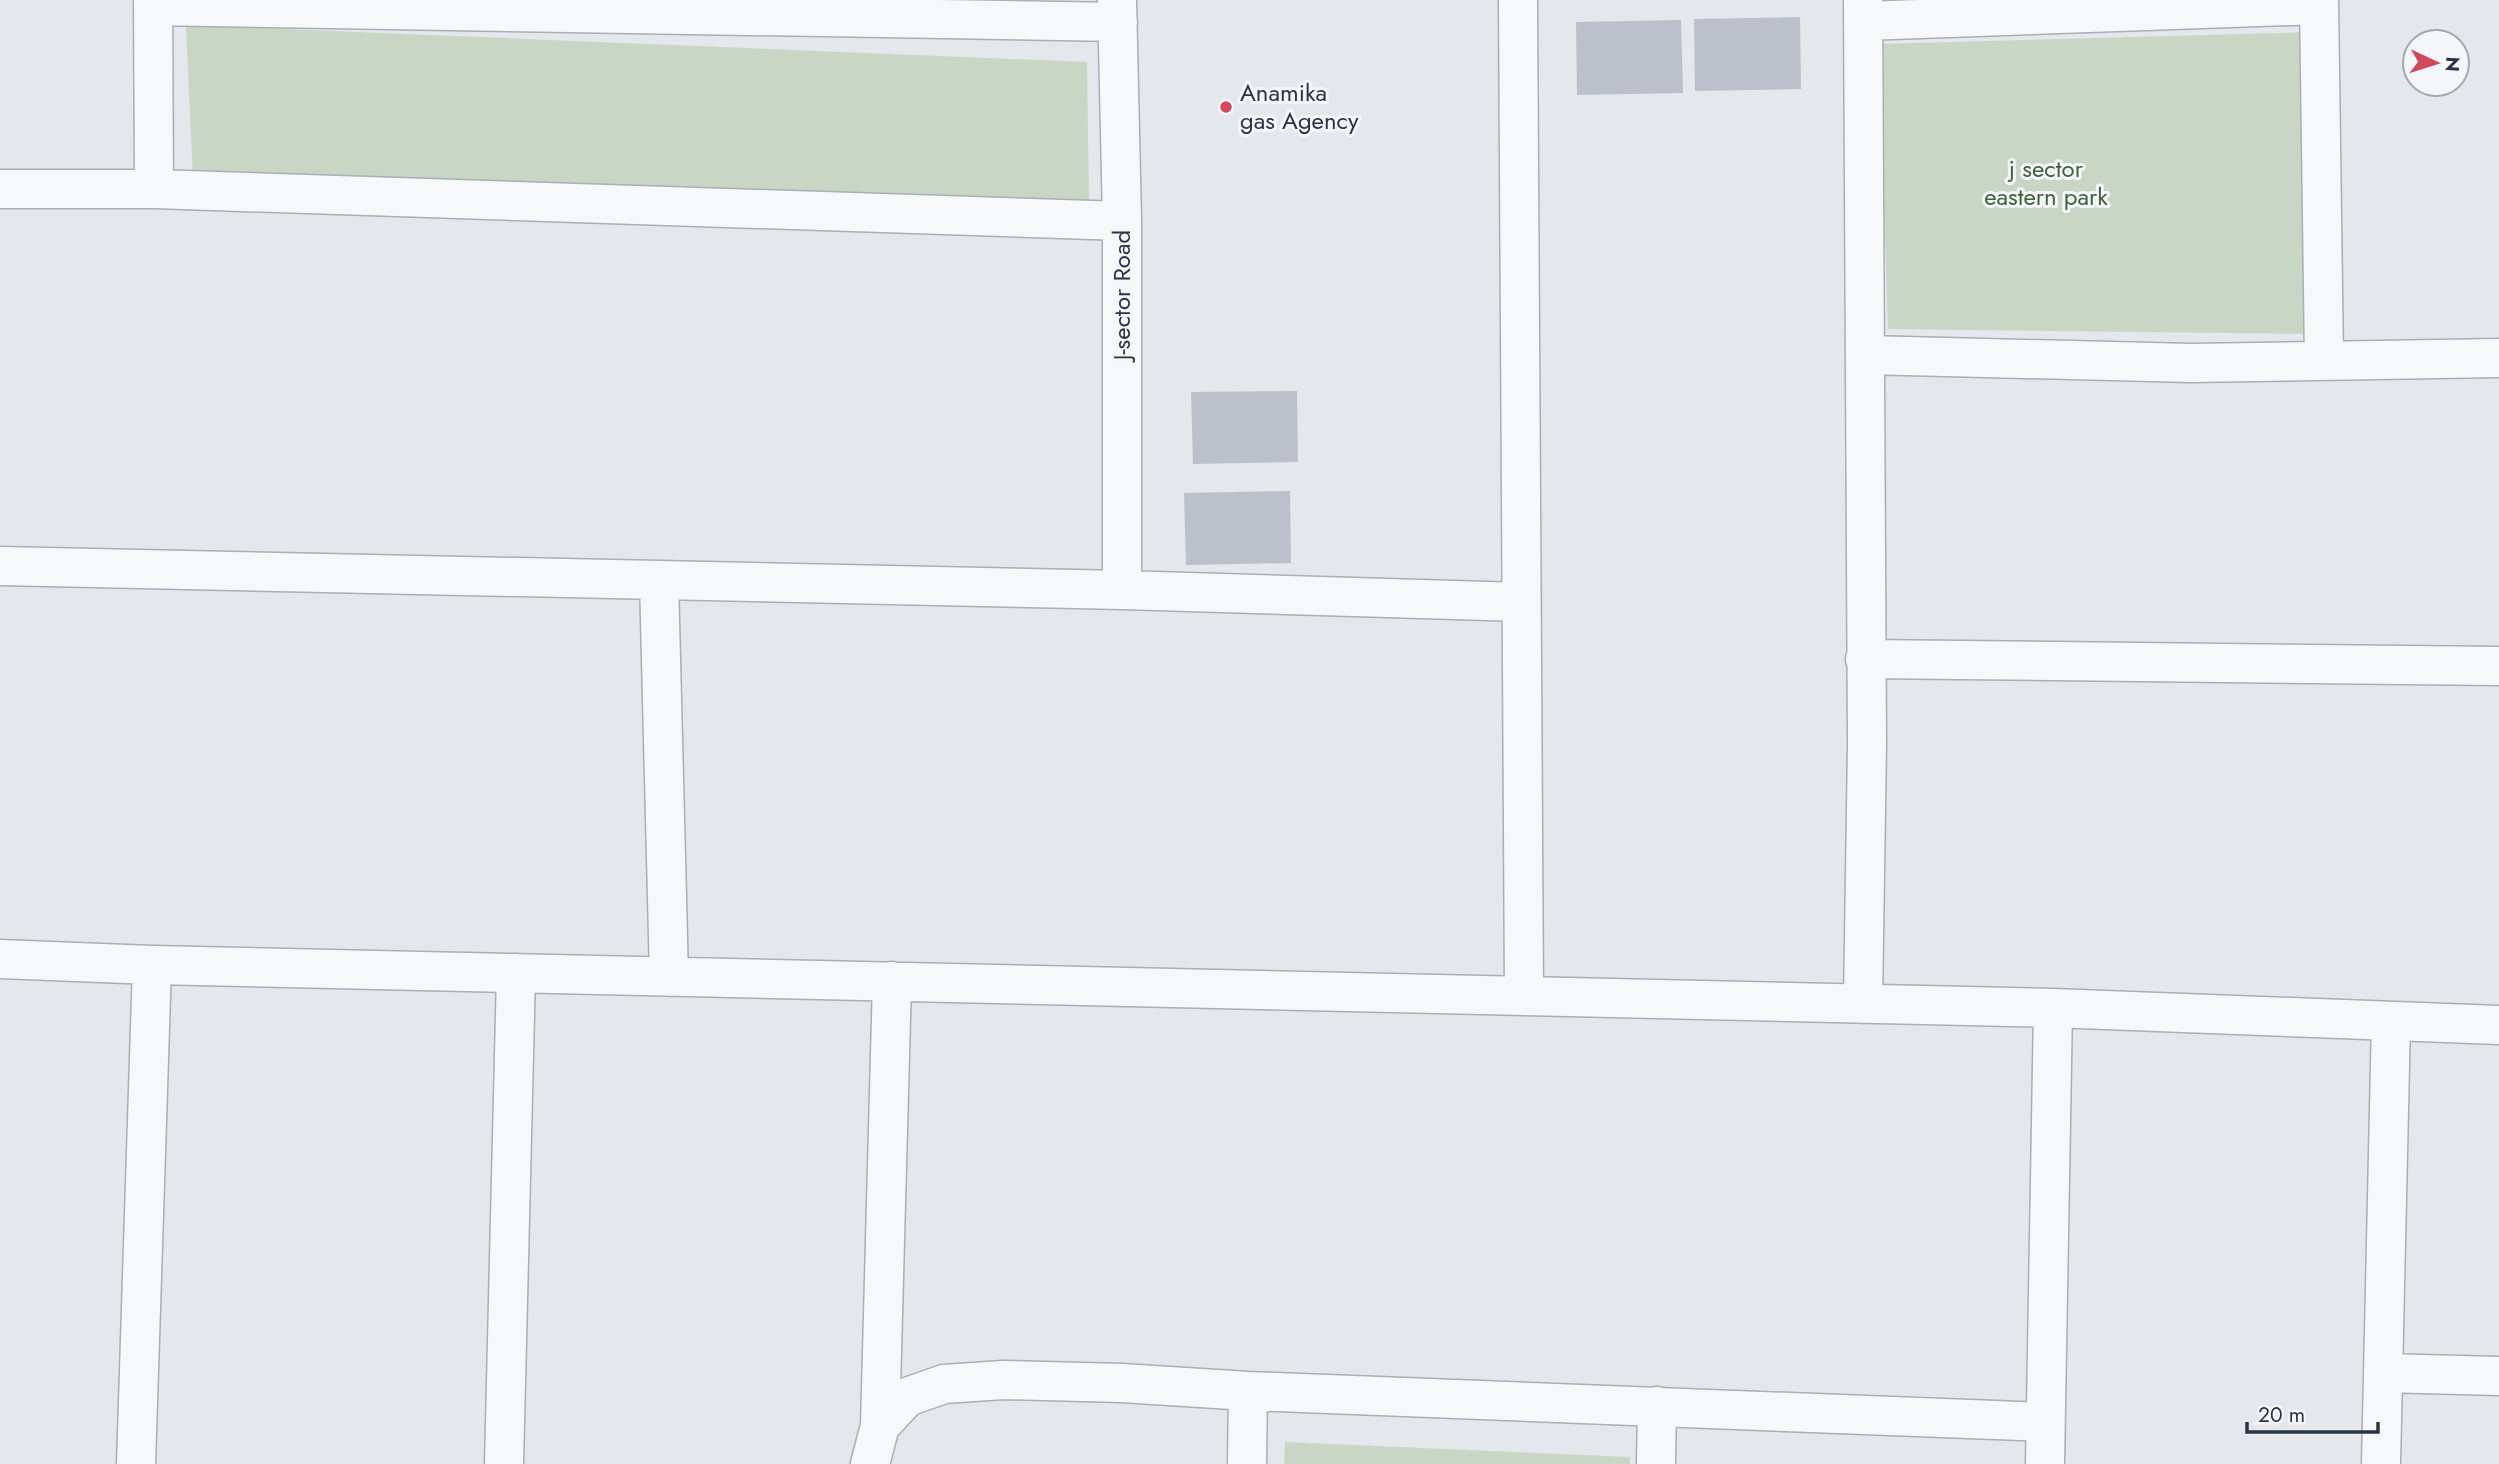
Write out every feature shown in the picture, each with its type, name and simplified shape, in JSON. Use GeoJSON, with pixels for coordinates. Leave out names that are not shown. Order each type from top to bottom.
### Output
{"type":"FeatureCollection","features":[{"type":"Feature","properties":{"kind":"street"},"geometry":{"type":"LineString","coordinates":[[1518,0],[1524,995]]}},
{"type":"Feature","properties":{"kind":"street"},"geometry":{"type":"LineString","coordinates":[[1863,1004],[1867,744],[1863,11],[2319,2],[2324,360]]}},
{"type":"Feature","properties":{"kind":"street"},"geometry":{"type":"LineString","coordinates":[[155,189],[153,3],[1117,11]]}},
{"type":"Feature","properties":{"kind":"street","name":"J-sector Road"},"geometry":{"type":"LineString","coordinates":[[1117,11],[1122,220],[1122,590]]}},
{"type":"Feature","properties":{"kind":"street"},"geometry":{"type":"LineString","coordinates":[[0,189],[155,189],[1122,220]]}},
{"type":"Feature","properties":{"kind":"street"},"geometry":{"type":"LineString","coordinates":[[1866,355],[2191,363],[2499,358]]}},
{"type":"Feature","properties":{"kind":"street"},"geometry":{"type":"LineString","coordinates":[[0,566],[1122,590],[1521,602]]}},
{"type":"Feature","properties":{"kind":"street"},"geometry":{"type":"LineString","coordinates":[[660,580],[670,977]]}},
{"type":"Feature","properties":{"kind":"street"},"geometry":{"type":"LineString","coordinates":[[1865,659],[2499,666]]}},
{"type":"Feature","properties":{"kind":"street"},"geometry":{"type":"LineString","coordinates":[[0,959],[152,965],[2053,1008],[2499,1025]]}},
{"type":"Feature","properties":{"kind":"street"},"geometry":{"type":"LineString","coordinates":[[136,1464],[152,965]]}},
{"type":"Feature","properties":{"kind":"street"},"geometry":{"type":"LineString","coordinates":[[504,1464],[516,973]]}},
{"type":"Feature","properties":{"kind":"street"},"geometry":{"type":"LineString","coordinates":[[870,1464],[880,1426],[892,981]]}},
{"type":"Feature","properties":{"kind":"street"},"geometry":{"type":"LineString","coordinates":[[2045,1464],[2053,1008]]}},
{"type":"Feature","properties":{"kind":"street"},"geometry":{"type":"LineString","coordinates":[[2381,1464],[2391,1021]]}},
{"type":"Feature","properties":{"kind":"street"},"geometry":{"type":"LineString","coordinates":[[2383,1373],[2499,1376]]}},
{"type":"Feature","properties":{"kind":"street"},"geometry":{"type":"LineString","coordinates":[[880,1426],[907,1397],[944,1384],[1003,1380],[2045,1422]]}},
{"type":"Feature","properties":{"kind":"street"},"geometry":{"type":"LineString","coordinates":[[1247,1464],[1248,1391]]}},
{"type":"Feature","properties":{"kind":"street"},"geometry":{"type":"LineString","coordinates":[[1656,1464],[1657,1406]]}},
{"type":"Feature","properties":{"kind":"green space"},"geometry":{"type":"Polygon","coordinates":[[[186,25],[1087,62],[1089,202],[193,179],[186,25]]]}},
{"type":"Feature","properties":{"kind":"green space","name":"j sector eastern park"},"geometry":{"type":"Polygon","coordinates":[[[2317,32],[2316,334],[1888,329],[1879,44],[2317,32]]]}},
{"type":"Feature","properties":{"kind":"green space"},"geometry":{"type":"Polygon","coordinates":[[[1285,1442],[1630,1457],[1630,1464],[1284,1464],[1285,1442]]]}},
{"type":"Feature","properties":{"kind":"building"},"geometry":{"type":"Polygon","coordinates":[[[1800,17],[1801,89],[1695,91],[1694,19],[1800,17]]]}},
{"type":"Feature","properties":{"kind":"building"},"geometry":{"type":"Polygon","coordinates":[[[1681,20],[1683,93],[1577,95],[1576,22],[1681,20]]]}},
{"type":"Feature","properties":{"kind":"building"},"geometry":{"type":"Polygon","coordinates":[[[1297,391],[1298,462],[1193,464],[1191,392],[1297,391]]]}},
{"type":"Feature","properties":{"kind":"building"},"geometry":{"type":"Polygon","coordinates":[[[1290,491],[1291,563],[1186,565],[1184,493],[1290,491]]]}},
{"type":"Feature","properties":{"kind":"place","name":"Anamika gas Agency"},"geometry":{"type":"Point","coordinates":[1226,107]}}]}
